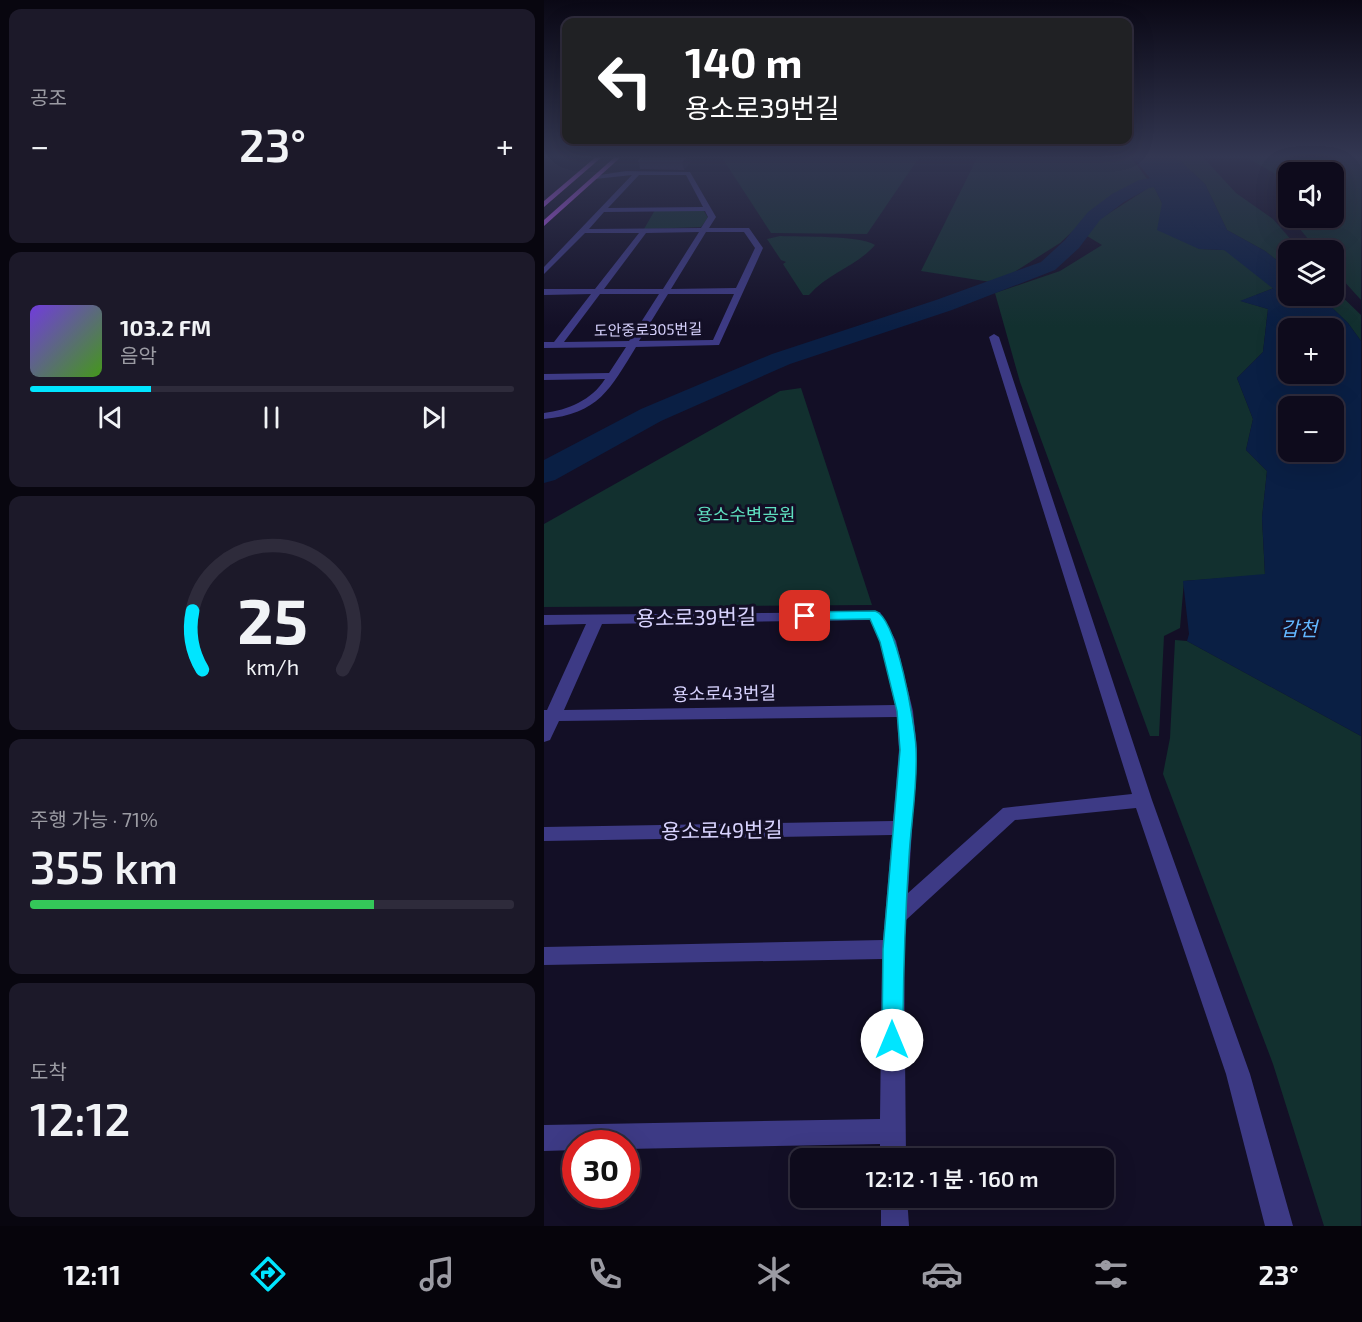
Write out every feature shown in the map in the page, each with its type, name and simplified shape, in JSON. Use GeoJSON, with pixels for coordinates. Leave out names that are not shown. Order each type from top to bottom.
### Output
{"type":"FeatureCollection","features":[{"type":"Feature","properties":{"kind":"main road"},"geometry":{"type":"LineString","coordinates":[[544,224],[556,213]]}},
{"type":"Feature","properties":{"kind":"street"},"geometry":{"type":"LineString","coordinates":[[544,272],[600,213]]}},
{"type":"Feature","properties":{"kind":"street"},"geometry":{"type":"LineString","coordinates":[[544,416],[571,411],[594,399],[603,391],[705,231],[712,217],[710,213]]}},
{"type":"Feature","properties":{"kind":"street"},"geometry":{"type":"LineString","coordinates":[[583,231],[705,231]]}},
{"type":"Feature","properties":{"kind":"street","name":"도안중로305번길"},"geometry":{"type":"LineString","coordinates":[[557,344],[644,231]]}},
{"type":"Feature","properties":{"kind":"street","name":"도안중로305번길"},"geometry":{"type":"LineString","coordinates":[[544,345],[716,342],[759,248],[746,231],[705,231]]}},
{"type":"Feature","properties":{"kind":"street"},"geometry":{"type":"LineString","coordinates":[[544,292],[739,291]]}},
{"type":"Feature","properties":{"kind":"street"},"geometry":{"type":"LineString","coordinates":[[994,337],[1143,800],[1238,1074],[1279,1226]]}},
{"type":"Feature","properties":{"kind":"street"},"geometry":{"type":"LineString","coordinates":[[544,377],[613,376]]}},
{"type":"Feature","properties":{"kind":"street","name":"용소로39번길"},"geometry":{"type":"LineString","coordinates":[[544,620],[875,615],[888,642],[905,711],[908,750],[893,949],[893,1148]]}},
{"type":"Feature","properties":{"kind":"street"},"geometry":{"type":"LineString","coordinates":[[544,736],[548,716],[596,619]]}},
{"type":"Feature","properties":{"kind":"street","name":"용소로43번길"},"geometry":{"type":"LineString","coordinates":[[548,716],[905,711]]}},
{"type":"Feature","properties":{"kind":"street"},"geometry":{"type":"LineString","coordinates":[[895,916],[1010,813],[1143,800]]}},
{"type":"Feature","properties":{"kind":"street","name":"용소로49번길"},"geometry":{"type":"LineString","coordinates":[[544,834],[901,828]]}},
{"type":"Feature","properties":{"kind":"street"},"geometry":{"type":"LineString","coordinates":[[544,956],[893,949]]}},
{"type":"Feature","properties":{"kind":"street"},"geometry":{"type":"LineString","coordinates":[[544,1138],[892,1131]]}},
{"type":"Feature","properties":{"kind":"street"},"geometry":{"type":"LineString","coordinates":[[894,1208],[895,1226]]}},
{"type":"Feature","properties":{"kind":"green space"},"geometry":{"type":"Polygon","coordinates":[[[653,213],[705,213],[708,218],[701,227],[644,229],[653,213]]]}},
{"type":"Feature","properties":{"kind":"green space"},"geometry":{"type":"Polygon","coordinates":[[[758,213],[881,213],[867,234],[771,233],[758,213]]]}},
{"type":"Feature","properties":{"kind":"green space"},"geometry":{"type":"Polygon","coordinates":[[[950,213],[1092,213],[1060,243],[997,283],[921,271],[950,213]]]}},
{"type":"Feature","properties":{"kind":"green space"},"geometry":{"type":"Polygon","coordinates":[[[1109,213],[1170,213],[1199,249],[1247,251],[1278,285],[1241,301],[1268,309],[1263,352],[1237,378],[1253,419],[1246,450],[1267,471],[1262,518],[1265,575],[1184,581],[1180,628],[1164,636],[1159,736],[1150,736],[1020,382],[995,293],[1060,271],[1102,245],[1087,236],[1094,223],[1109,213]]]}},
{"type":"Feature","properties":{"kind":"green space"},"geometry":{"type":"Polygon","coordinates":[[[1219,213],[1265,213],[1273,219],[1278,228],[1281,228],[1291,240],[1278,240],[1278,261],[1265,251],[1227,230],[1219,213]]]}},
{"type":"Feature","properties":{"kind":"green space"},"geometry":{"type":"Polygon","coordinates":[[[1344,213],[1361,213],[1361,300],[1344,281],[1344,240],[1309,240],[1299,228],[1344,228],[1344,213]]]}},
{"type":"Feature","properties":{"kind":"green space"},"geometry":{"type":"Polygon","coordinates":[[[780,236],[844,238],[875,245],[860,259],[825,281],[809,295],[803,295],[783,264],[786,262],[781,260],[767,239],[780,236]]]}},
{"type":"Feature","properties":{"kind":"green space"},"geometry":{"type":"Polygon","coordinates":[[[1344,299],[1361,315],[1361,341],[1348,323],[1330,306],[1344,306],[1344,299]]]}},
{"type":"Feature","properties":{"kind":"green space","name":"용소수변공원"},"geometry":{"type":"Polygon","coordinates":[[[801,388],[872,605],[544,607],[544,524],[780,391],[801,388]]]}},
{"type":"Feature","properties":{"kind":"green space"},"geometry":{"type":"Polygon","coordinates":[[[1175,640],[1187,641],[1361,736],[1361,1226],[1324,1226],[1273,1064],[1163,774],[1170,738],[1175,640]]]}},
{"type":"Feature","properties":{"kind":"water","name":"갑천"},"geometry":{"type":"Polygon","coordinates":[[[1160,213],[1219,213],[1227,230],[1265,251],[1278,261],[1278,285],[1247,251],[1199,249],[1157,230],[1160,213]]]}},
{"type":"Feature","properties":{"kind":"water","name":"갑천"},"geometry":{"type":"Polygon","coordinates":[[[1278,286],[1278,306],[1330,306],[1343,318],[1278,318],[1278,384],[1344,384],[1344,319],[1361,341],[1361,736],[1187,641],[1189,634],[1183,581],[1265,574],[1262,518],[1267,471],[1246,450],[1253,419],[1237,378],[1263,352],[1268,309],[1240,301],[1278,286]]]}},
{"type":"Feature","properties":{"kind":"waterway"},"geometry":{"type":"LineString","coordinates":[[544,473],[651,415],[781,359],[944,305],[1048,266],[1072,244],[1098,213]]}},
{"type":"Feature","properties":{"kind":"waterway","name":"갑천"},"geometry":{"type":"LineString","coordinates":[[1196,215],[1202,223],[1278,281]]}},
{"type":"Feature","properties":{"kind":"route"},"geometry":{"type":"LineString","coordinates":[[805,616],[875,615],[888,642],[905,711],[908,750],[893,949],[892,1040]]}}]}
